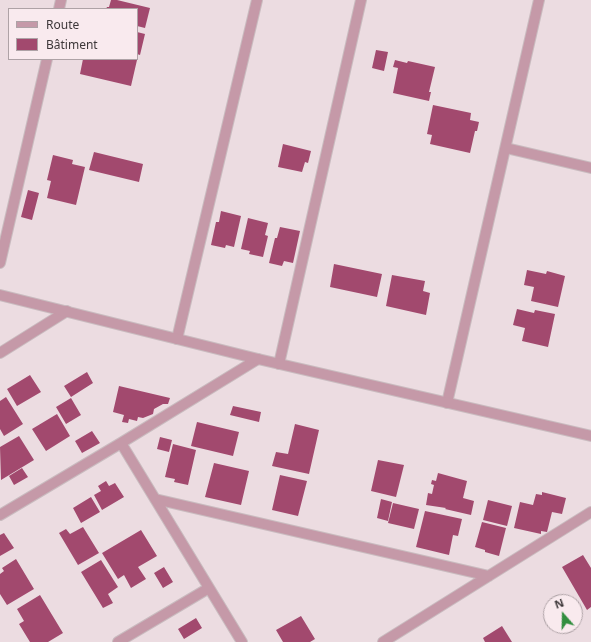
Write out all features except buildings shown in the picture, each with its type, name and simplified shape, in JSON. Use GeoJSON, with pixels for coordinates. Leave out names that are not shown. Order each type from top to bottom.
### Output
{"type":"FeatureCollection","features":[{"type":"Feature","properties":{"kind":"street"},"geometry":{"type":"LineString","coordinates":[[177,339],[257,0]]}},
{"type":"Feature","properties":{"kind":"street"},"geometry":{"type":"LineString","coordinates":[[279,364],[362,0]]}},
{"type":"Feature","properties":{"kind":"street"},"geometry":{"type":"LineString","coordinates":[[447,403],[540,0]]}},
{"type":"Feature","properties":{"kind":"street"},"geometry":{"type":"LineString","coordinates":[[0,263],[47,60]]}},
{"type":"Feature","properties":{"kind":"street"},"geometry":{"type":"LineString","coordinates":[[506,148],[591,168]]}},
{"type":"Feature","properties":{"kind":"street"},"geometry":{"type":"LineString","coordinates":[[0,295],[258,359],[591,436]]}},
{"type":"Feature","properties":{"kind":"street"},"geometry":{"type":"LineString","coordinates":[[0,353],[67,311]]}},
{"type":"Feature","properties":{"kind":"street"},"geometry":{"type":"LineString","coordinates":[[0,515],[258,359]]}},
{"type":"Feature","properties":{"kind":"street"},"geometry":{"type":"LineString","coordinates":[[121,443],[242,642]]}},
{"type":"Feature","properties":{"kind":"street"},"geometry":{"type":"LineString","coordinates":[[155,499],[489,576]]}},
{"type":"Feature","properties":{"kind":"street"},"geometry":{"type":"LineString","coordinates":[[383,642],[591,512]]}},
{"type":"Feature","properties":{"kind":"street"},"geometry":{"type":"LineString","coordinates":[[118,642],[209,588]]}}]}
